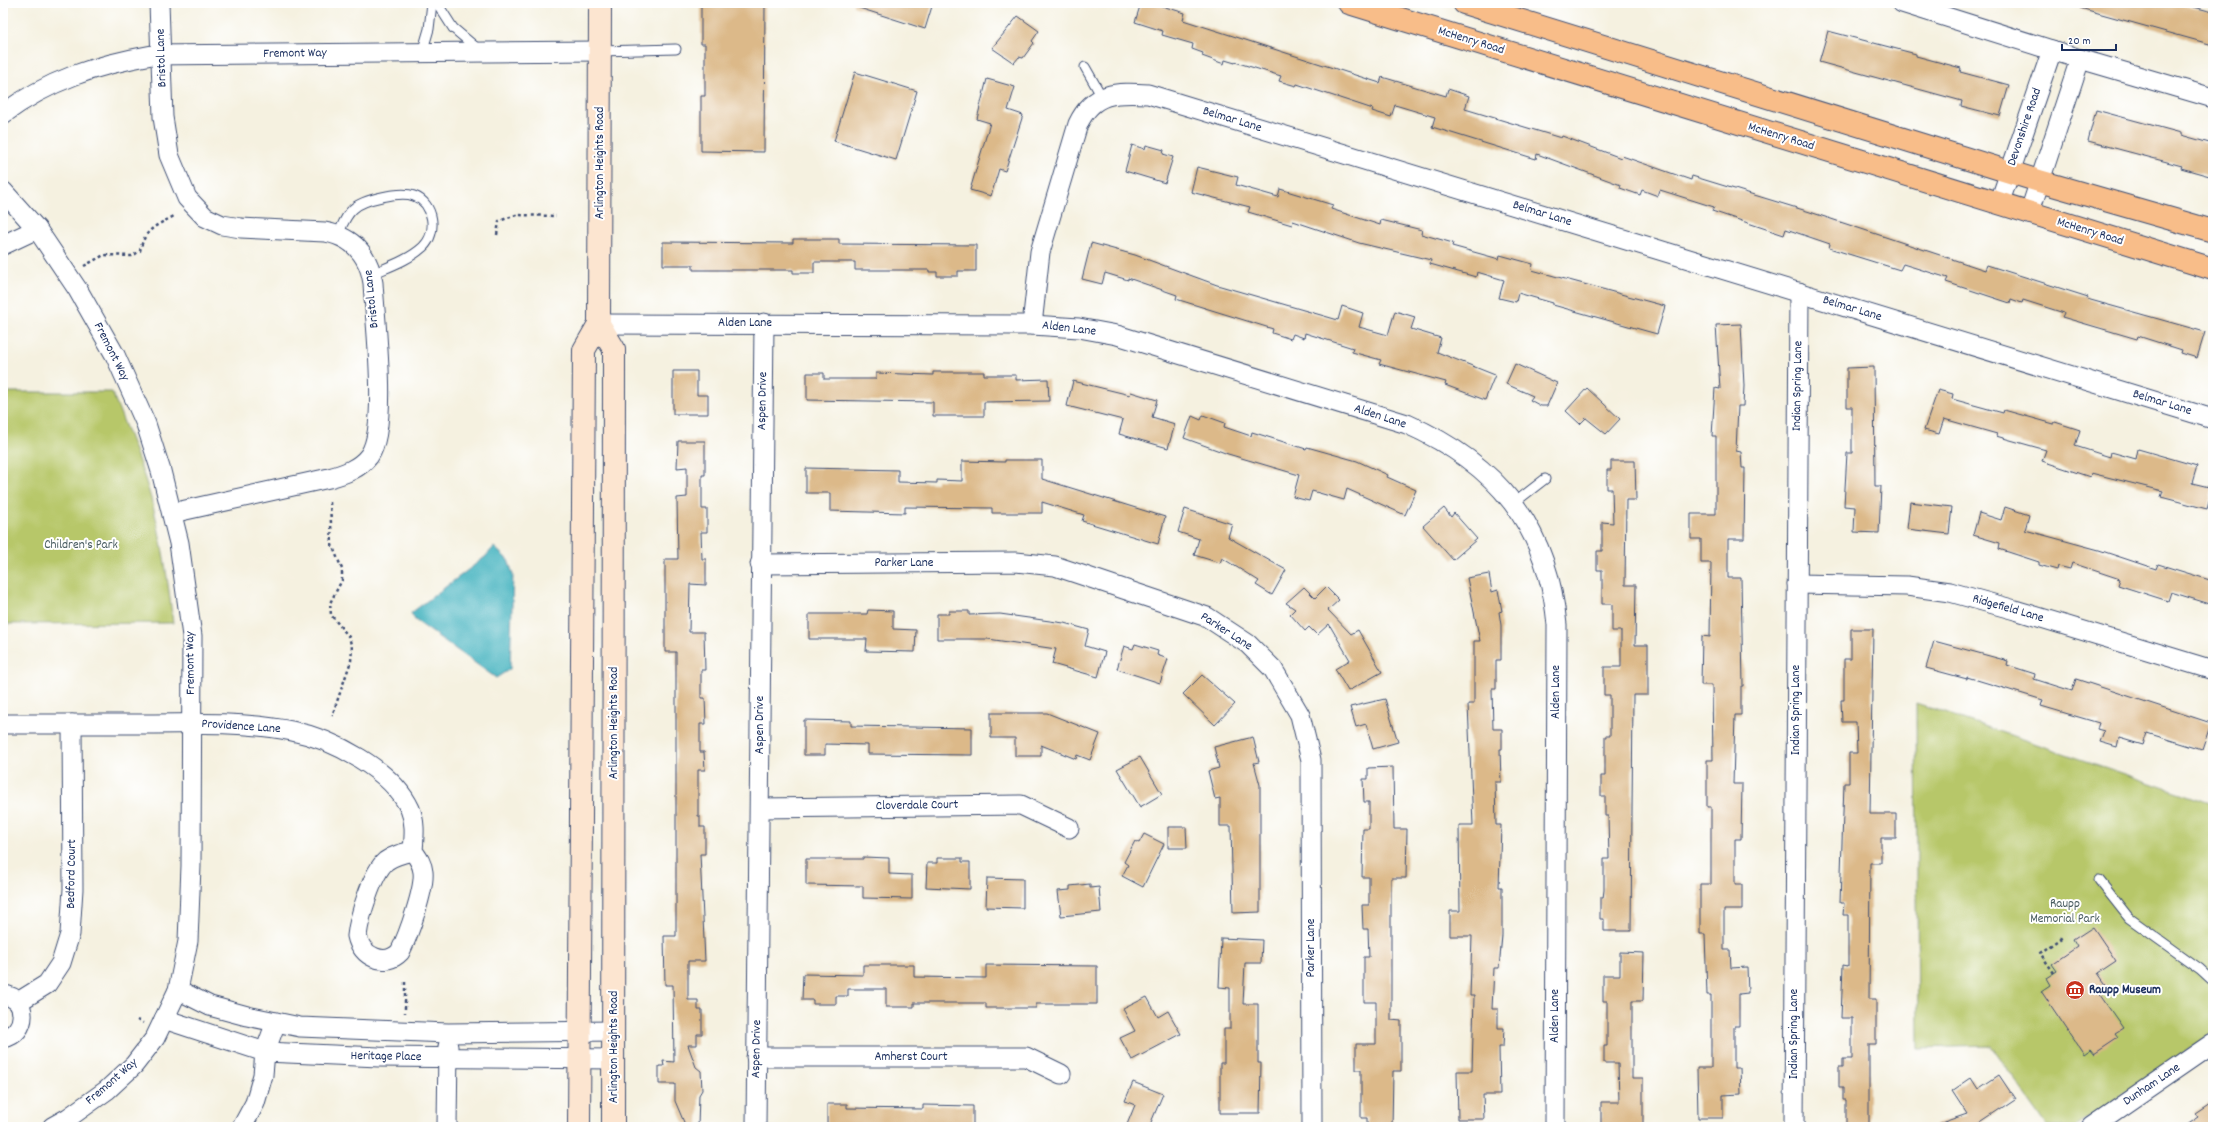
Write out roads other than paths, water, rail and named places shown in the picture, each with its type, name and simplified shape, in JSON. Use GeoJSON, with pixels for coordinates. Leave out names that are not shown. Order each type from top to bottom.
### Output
{"type":"FeatureCollection","features":[{"type":"Feature","properties":{"kind":"main road","name":"Arlington Heights Road"},"geometry":{"type":"LineString","coordinates":[[579,1127],[584,350],[599,324],[600,3]]}},
{"type":"Feature","properties":{"kind":"main road"},"geometry":{"type":"LineString","coordinates":[[1464,3],[2039,181],[2213,231]]}},
{"type":"Feature","properties":{"kind":"main road","name":"McHenry Road"},"geometry":{"type":"LineString","coordinates":[[1353,4],[2029,214],[2213,269]]}},
{"type":"Feature","properties":{"kind":"main road","name":"Arlington Heights Road"},"geometry":{"type":"LineString","coordinates":[[599,324],[614,349],[613,1127]]}},
{"type":"Feature","properties":{"kind":"street","name":"Bristol Lane"},"geometry":{"type":"LineString","coordinates":[[159,3],[163,117],[169,155],[187,198],[205,217],[222,225],[241,228],[316,231],[338,235],[351,241],[361,251],[372,274],[380,418],[376,443],[369,456],[351,471],[329,478],[172,513]]}},
{"type":"Feature","properties":{"kind":"street"},"geometry":{"type":"LineString","coordinates":[[1902,3],[2080,59],[2213,98]]}},
{"type":"Feature","properties":{"kind":"street","name":"Devonshire Road"},"geometry":{"type":"LineString","coordinates":[[1999,204],[2052,50]]}},
{"type":"Feature","properties":{"kind":"street","name":"Fremont Way"},"geometry":{"type":"LineString","coordinates":[[3,114],[21,101],[64,78],[112,62],[152,55],[600,51]]}},
{"type":"Feature","properties":{"kind":"street"},"geometry":{"type":"LineString","coordinates":[[2029,214],[2080,59]]}},
{"type":"Feature","properties":{"kind":"street","name":"Belmar Lane"},"geometry":{"type":"LineString","coordinates":[[1032,325],[1040,252],[1078,124],[1084,111],[1102,97],[1129,93],[1148,94],[2213,419]]}},
{"type":"Feature","properties":{"kind":"street","name":"Fremont Way"},"geometry":{"type":"LineString","coordinates":[[3,191],[37,229],[78,290],[115,356],[146,424],[162,471],[179,543],[192,636],[191,866],[188,941],[178,990],[155,1038],[134,1065],[107,1090],[68,1118],[52,1127]]}},
{"type":"Feature","properties":{"kind":"street"},"geometry":{"type":"LineString","coordinates":[[3,245],[37,229]]}},
{"type":"Feature","properties":{"kind":"street","name":"Indian Spring Lane"},"geometry":{"type":"LineString","coordinates":[[1794,1127],[1796,584],[1799,292]]}},
{"type":"Feature","properties":{"kind":"street","name":"Alden Lane"},"geometry":{"type":"LineString","coordinates":[[599,324],[764,323],[1032,325],[1079,328],[1118,335],[1407,424],[1434,436],[1465,455],[1489,475],[1514,503],[1536,540],[1550,584],[1556,626],[1555,1127]]}},
{"type":"Feature","properties":{"kind":"street","name":"Aspen Drive"},"geometry":{"type":"LineString","coordinates":[[756,1127],[760,808],[760,564],[764,323]]}},
{"type":"Feature","properties":{"kind":"street","name":"Parker Lane"},"geometry":{"type":"LineString","coordinates":[[760,564],[1016,562],[1055,566],[1207,617],[1248,644],[1273,669],[1300,715],[1311,760],[1312,1127]]}},
{"type":"Feature","properties":{"kind":"street","name":"Ridgefield Lane"},"geometry":{"type":"LineString","coordinates":[[1796,584],[1907,586],[1950,592],[2015,610],[2213,670]]}},
{"type":"Feature","properties":{"kind":"street","name":"Providence Lane"},"geometry":{"type":"LineString","coordinates":[[3,724],[210,723],[293,731],[331,744],[360,759],[393,786],[410,809],[414,831],[412,851]]}},
{"type":"Feature","properties":{"kind":"street","name":"Bedford Court"},"geometry":{"type":"LineString","coordinates":[[10,999],[47,984],[61,963],[70,934],[74,889],[72,724]]}},
{"type":"Feature","properties":{"kind":"street","name":"Cloverdale Court"},"geometry":{"type":"LineString","coordinates":[[760,808],[1021,805],[1069,828]]}},
{"type":"Feature","properties":{"kind":"street"},"geometry":{"type":"LineString","coordinates":[[412,851],[422,865],[423,885],[404,944],[400,952],[392,958],[374,958],[363,950],[357,936],[376,875],[386,861],[403,853],[412,851]]}},
{"type":"Feature","properties":{"kind":"street","name":"Heritage Place"},"geometry":{"type":"LineString","coordinates":[[178,990],[210,1006],[300,1027],[448,1033],[614,1031]]}},
{"type":"Feature","properties":{"kind":"street","name":"Bedford Court"},"geometry":{"type":"LineString","coordinates":[[3,1038],[15,1034],[23,1022],[22,1008],[10,999]]}},
{"type":"Feature","properties":{"kind":"street","name":"Heritage Place"},"geometry":{"type":"LineString","coordinates":[[164,1019],[265,1052],[447,1058],[614,1059]]}},
{"type":"Feature","properties":{"kind":"street"},"geometry":{"type":"LineString","coordinates":[[242,1127],[255,1103],[263,1075],[265,1052],[276,1022]]}},
{"type":"Feature","properties":{"kind":"street"},"geometry":{"type":"LineString","coordinates":[[447,1127],[448,1033]]}},
{"type":"Feature","properties":{"kind":"street","name":"Dunham Lane"},"geometry":{"type":"LineString","coordinates":[[2090,1127],[2213,1043]]}},
{"type":"Feature","properties":{"kind":"street","name":"Amherst Court"},"geometry":{"type":"LineString","coordinates":[[756,1057],[1026,1057],[1061,1074]]}},
{"type":"Feature","properties":{"kind":"lane"},"geometry":{"type":"LineString","coordinates":[[422,53],[429,29],[432,3]]}},
{"type":"Feature","properties":{"kind":"lane"},"geometry":{"type":"LineString","coordinates":[[437,3],[453,28],[482,52]]}},
{"type":"Feature","properties":{"kind":"lane"},"geometry":{"type":"LineString","coordinates":[[600,51],[676,49]]}},
{"type":"Feature","properties":{"kind":"lane"},"geometry":{"type":"LineString","coordinates":[[1085,67],[1102,97]]}},
{"type":"Feature","properties":{"kind":"lane"},"geometry":{"type":"LineString","coordinates":[[338,235],[347,216],[358,205],[395,194],[406,194],[420,199],[426,206],[432,222],[432,229],[424,246],[393,265],[372,274]]}},
{"type":"Feature","properties":{"kind":"lane"},"geometry":{"type":"LineString","coordinates":[[1514,503],[1545,479]]}},
{"type":"Feature","properties":{"kind":"lane"},"geometry":{"type":"LineString","coordinates":[[2099,880],[2129,918],[2200,969],[2213,981]]}},
{"type":"Feature","properties":{"kind":"water"},"geometry":{"type":"Polygon","coordinates":[[[494,547],[508,560],[513,574],[510,669],[496,678],[415,620],[411,613],[485,557],[494,547]]]}},
{"type":"Feature","properties":{"kind":"place","name":"Raupp Museum"},"geometry":{"type":"Point","coordinates":[2075,990]}},
{"type":"Feature","properties":{"kind":"park label","name":"Children's Park"},"geometry":{"type":"Point","coordinates":[81,545]}},
{"type":"Feature","properties":{"kind":"park label","name":"Raupp Memorial Park"},"geometry":{"type":"Point","coordinates":[2065,912]}}]}
